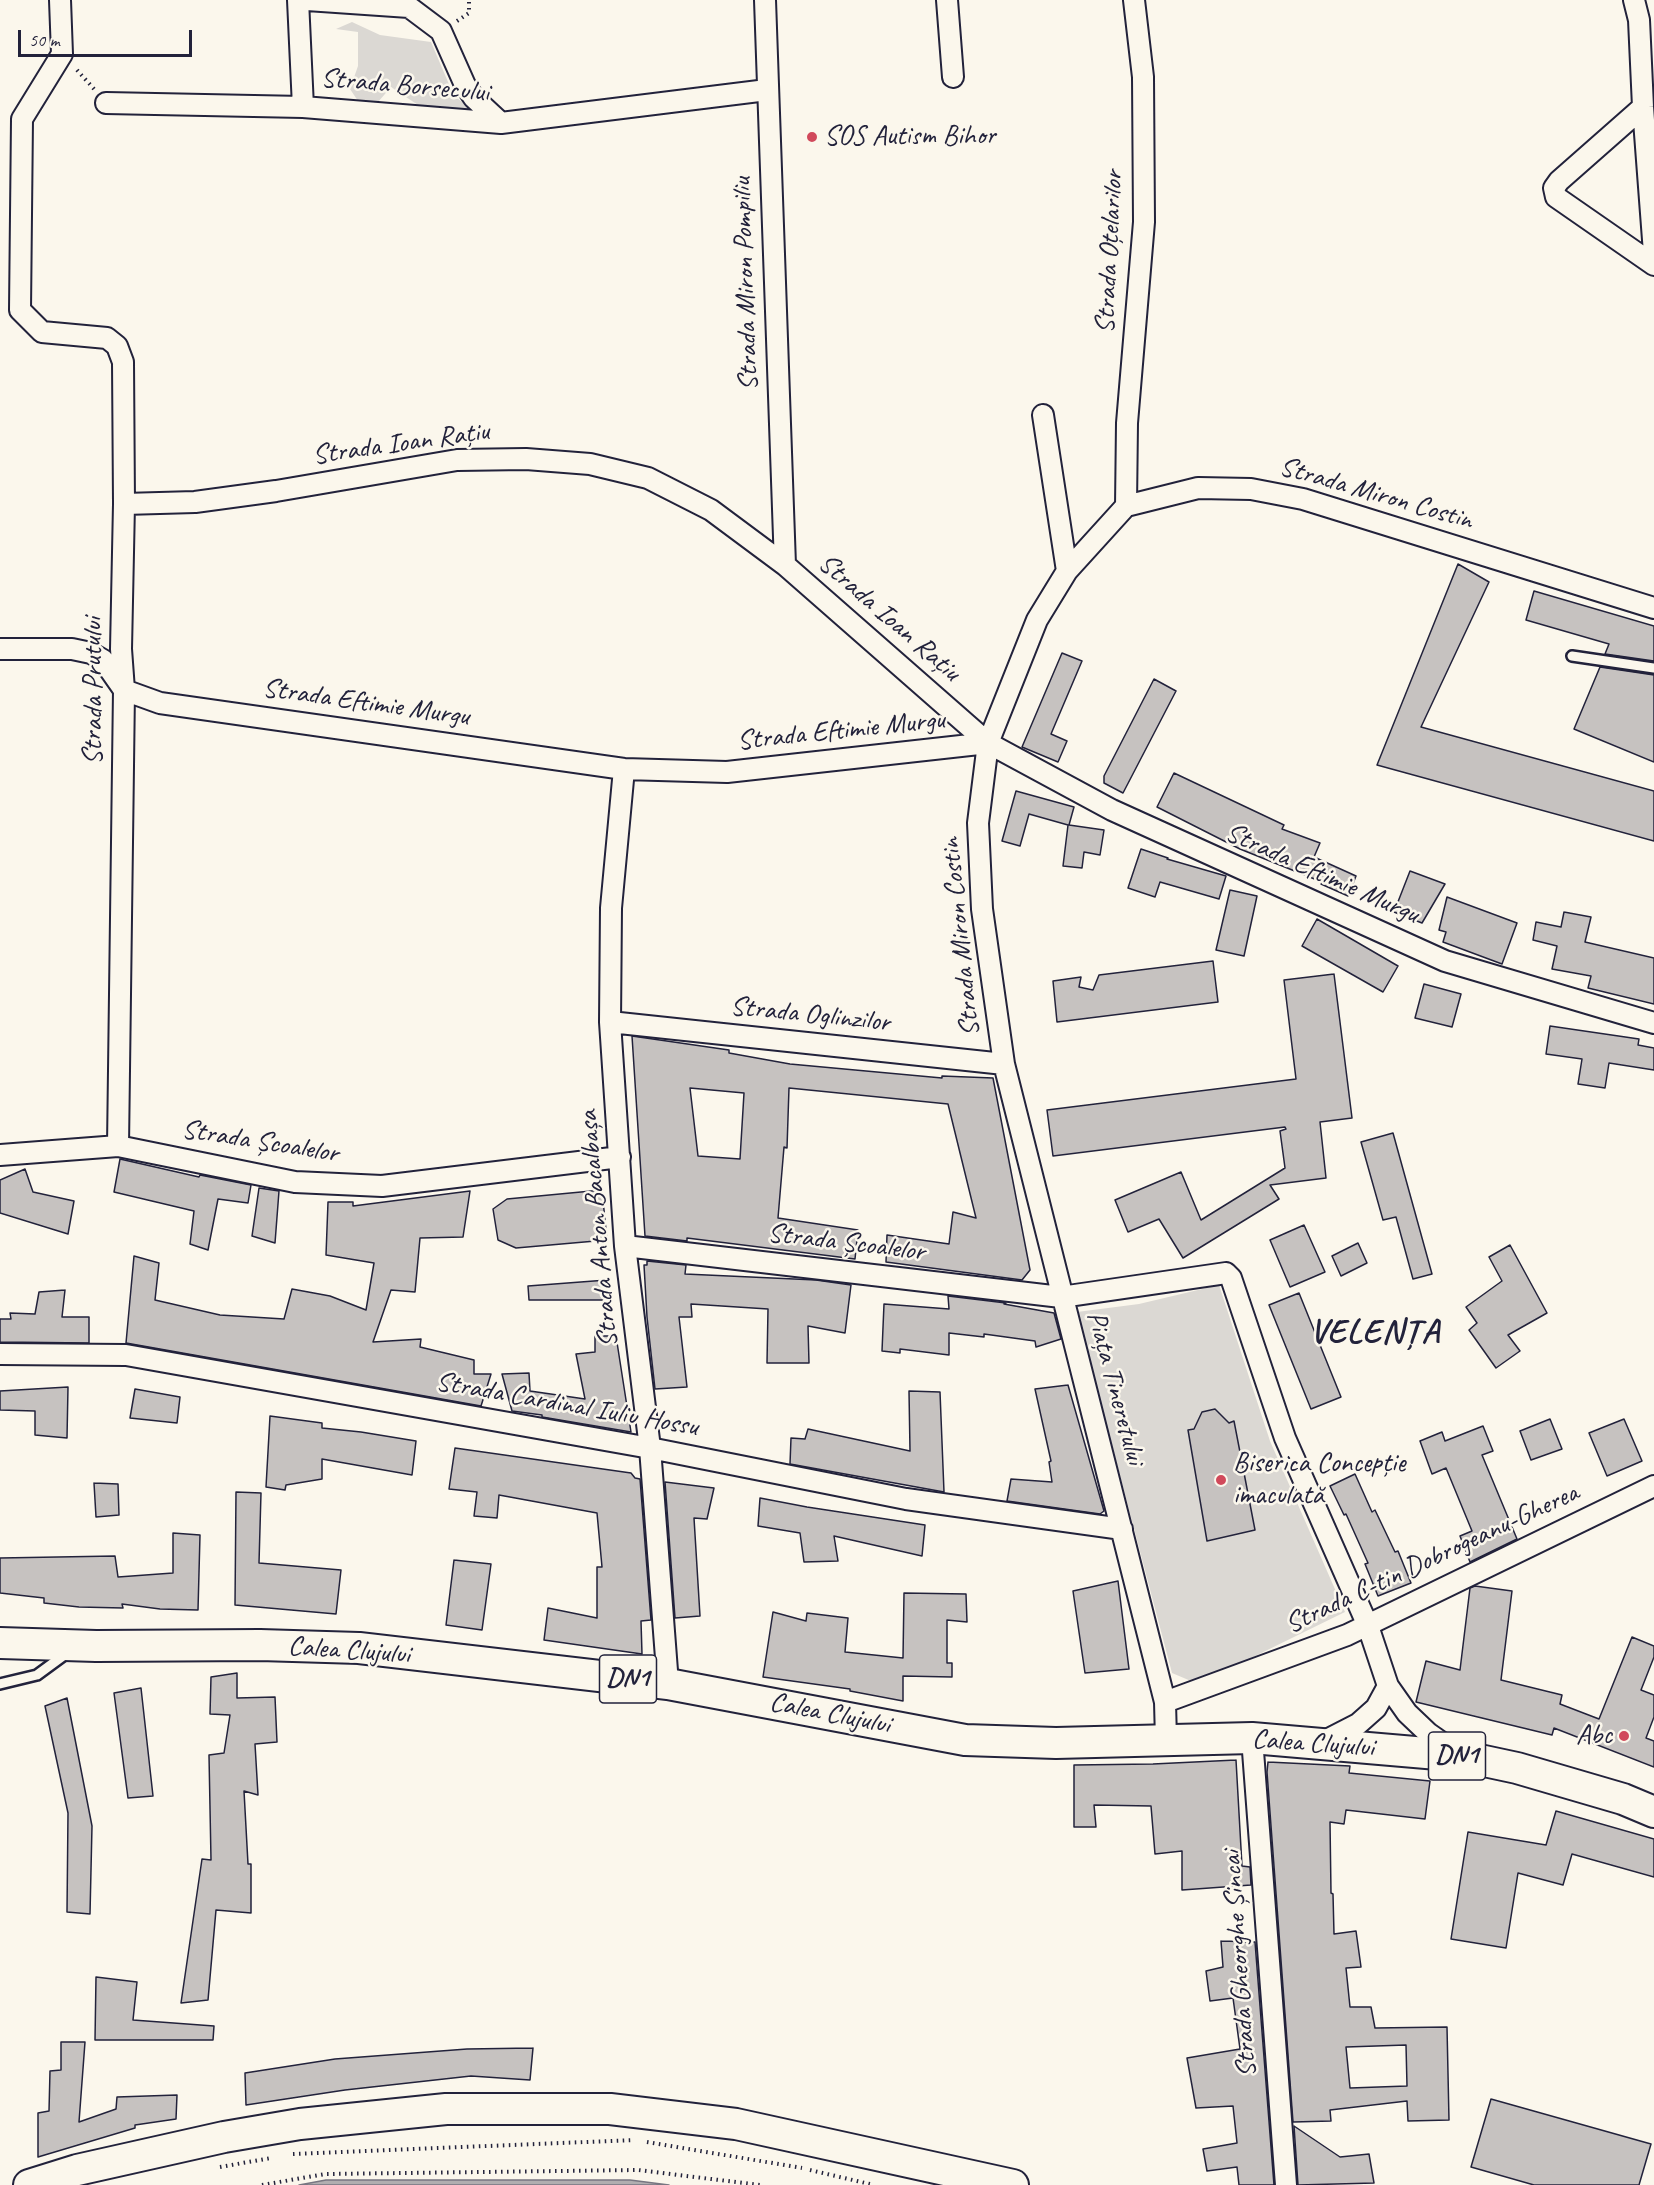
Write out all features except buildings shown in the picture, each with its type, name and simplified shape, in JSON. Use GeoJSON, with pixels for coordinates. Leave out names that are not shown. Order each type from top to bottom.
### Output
{"type":"FeatureCollection","features":[{"type":"Feature","properties":{"kind":"main road","name":"Calea Clujului"},"geometry":{"type":"LineString","coordinates":[[0,1643],[359,1648],[668,1684],[965,1740],[1056,1743],[1252,1738],[1461,1756],[1517,1768],[1613,1796],[1654,1812]]}},
{"type":"Feature","properties":{"kind":"main road"},"geometry":{"type":"LineString","coordinates":[[29,2185],[77,2170],[224,2137],[300,2124],[446,2109],[610,2109],[736,2124],[1013,2185]]}},
{"type":"Feature","properties":{"kind":"street"},"geometry":{"type":"LineString","coordinates":[[60,0],[62,54]]}},
{"type":"Feature","properties":{"kind":"street","name":"Strada Borsecului"},"geometry":{"type":"LineString","coordinates":[[298,0],[303,107],[501,123],[767,90]]}},
{"type":"Feature","properties":{"kind":"street","name":"Strada Borsecului"},"geometry":{"type":"LineString","coordinates":[[307,0],[409,7],[441,31],[465,85],[474,98],[501,123]]}},
{"type":"Feature","properties":{"kind":"street","name":"Strada Miron Pompiliu"},"geometry":{"type":"LineString","coordinates":[[765,0],[785,565]]}},
{"type":"Feature","properties":{"kind":"street"},"geometry":{"type":"LineString","coordinates":[[947,0],[953,77]]}},
{"type":"Feature","properties":{"kind":"street","name":"Strada Oțelarilor"},"geometry":{"type":"LineString","coordinates":[[1126,506],[1127,423],[1144,222],[1143,77],[1134,0]]}},
{"type":"Feature","properties":{"kind":"street"},"geometry":{"type":"LineString","coordinates":[[1634,0],[1639,20],[1654,253]]}},
{"type":"Feature","properties":{"kind":"street","name":"Strada Prutului"},"geometry":{"type":"LineString","coordinates":[[62,54],[22,119],[20,310],[42,332],[107,338],[117,346],[123,362],[124,504],[121,649],[124,690],[118,1146]]}},
{"type":"Feature","properties":{"kind":"street"},"geometry":{"type":"LineString","coordinates":[[106,103],[303,107]]}},
{"type":"Feature","properties":{"kind":"street"},"geometry":{"type":"LineString","coordinates":[[1643,107],[1559,181],[1554,188],[1556,197],[1654,265]]}},
{"type":"Feature","properties":{"kind":"street"},"geometry":{"type":"LineString","coordinates":[[1043,415],[1067,571]]}},
{"type":"Feature","properties":{"kind":"street","name":"Strada Ioan Rațiu"},"geometry":{"type":"LineString","coordinates":[[124,504],[195,502],[276,491],[457,460],[526,459],[590,464],[648,478],[711,510],[785,565],[988,743]]}},
{"type":"Feature","properties":{"kind":"street","name":"Strada Miron Costin"},"geometry":{"type":"LineString","coordinates":[[1061,1297],[1004,1064],[982,909],[978,823],[988,743],[1037,620],[1067,571],[1126,506],[1198,488],[1251,489],[1292,497],[1654,608]]}},
{"type":"Feature","properties":{"kind":"street"},"geometry":{"type":"LineString","coordinates":[[0,648],[72,649],[91,653],[103,660],[124,690]]}},
{"type":"Feature","properties":{"kind":"street","name":"Strada Eftimie Murgu"},"geometry":{"type":"LineString","coordinates":[[124,690],[160,703],[624,769],[727,772],[988,743],[1112,810],[1445,961],[1654,1023]]}},
{"type":"Feature","properties":{"kind":"street","name":"Strada Anton Bacalbașa"},"geometry":{"type":"LineString","coordinates":[[624,769],[611,908],[610,1022],[625,1246],[650,1448],[668,1684]]}},
{"type":"Feature","properties":{"kind":"street","name":"Strada Oglinzilor"},"geometry":{"type":"LineString","coordinates":[[610,1022],[1004,1064]]}},
{"type":"Feature","properties":{"kind":"street","name":"Strada Școalelor"},"geometry":{"type":"LineString","coordinates":[[0,1155],[118,1146],[295,1182],[382,1186],[620,1156]]}},
{"type":"Feature","properties":{"kind":"street","name":"Strada Școalelor"},"geometry":{"type":"LineString","coordinates":[[625,1246],[1061,1297]]}},
{"type":"Feature","properties":{"kind":"street","name":"Piața Tineretului"},"geometry":{"type":"LineString","coordinates":[[1166,1740],[1165,1702],[1061,1297],[1227,1273],[1231,1278],[1286,1438],[1368,1626],[1388,1686],[1407,1713],[1428,1733],[1461,1756]]}},
{"type":"Feature","properties":{"kind":"street","name":"Strada Cardinal Iuliu Hossu"},"geometry":{"type":"LineString","coordinates":[[0,1354],[126,1355],[650,1448],[906,1499],[1122,1529]]}},
{"type":"Feature","properties":{"kind":"street","name":"Strada C-tin Dobrogeanu-Gherea"},"geometry":{"type":"LineString","coordinates":[[1165,1702],[1368,1626],[1654,1486]]}},
{"type":"Feature","properties":{"kind":"street"},"geometry":{"type":"LineString","coordinates":[[1320,1743],[1359,1724],[1376,1708],[1388,1686]]}},
{"type":"Feature","properties":{"kind":"street","name":"Strada Gheorghe Șincai"},"geometry":{"type":"LineString","coordinates":[[1252,1738],[1286,2185]]}},
{"type":"Feature","properties":{"kind":"lane"},"geometry":{"type":"LineString","coordinates":[[1572,656],[1654,668]]}},
{"type":"Feature","properties":{"kind":"lane"},"geometry":{"type":"LineString","coordinates":[[0,1684],[37,1675],[79,1645]]}},
{"type":"Feature","properties":{"kind":"path"},"geometry":{"type":"LineString","coordinates":[[62,54],[106,103]]}},
{"type":"Feature","properties":{"kind":"path"},"geometry":{"type":"LineString","coordinates":[[285,2156],[635,2140]]}},
{"type":"Feature","properties":{"kind":"path"},"geometry":{"type":"LineString","coordinates":[[646,2142],[803,2168],[874,2185]]}},
{"type":"Feature","properties":{"kind":"path"},"geometry":{"type":"LineString","coordinates":[[216,2168],[274,2158]]}},
{"type":"Feature","properties":{"kind":"path"},"geometry":{"type":"LineString","coordinates":[[262,2185],[325,2174],[638,2170],[759,2185]]}},
{"type":"Feature","properties":{"kind":"shaded area"},"geometry":{"type":"Polygon","coordinates":[[[352,22],[380,35],[431,42],[454,96],[482,116],[424,109],[391,87],[378,102],[360,104],[350,89],[358,66],[358,32],[336,29],[352,22]]]}},
{"type":"Feature","properties":{"kind":"shaded area"},"geometry":{"type":"Polygon","coordinates":[[[1219,1285],[1270,1441],[1345,1612],[1198,1684],[1172,1673],[1077,1312],[1139,1304],[1219,1285]]]}},
{"type":"Feature","properties":{"kind":"shaded area"},"geometry":{"type":"Polygon","coordinates":[[[326,2180],[630,2180],[669,2185],[299,2185],[326,2180]]]}},
{"type":"Feature","properties":{"kind":"place","name":"SOS Autism Bihor"},"geometry":{"type":"Point","coordinates":[812,137]}},
{"type":"Feature","properties":{"kind":"place","name":"Biserica Concepție imaculată"},"geometry":{"type":"Point","coordinates":[1221,1480]}},
{"type":"Feature","properties":{"kind":"place","name":"Abc"},"geometry":{"type":"Point","coordinates":[1624,1736]}},
{"type":"Feature","properties":{"kind":"district","name":"VELENȚA"},"geometry":{"type":"Point","coordinates":[1375,1333]}}]}
